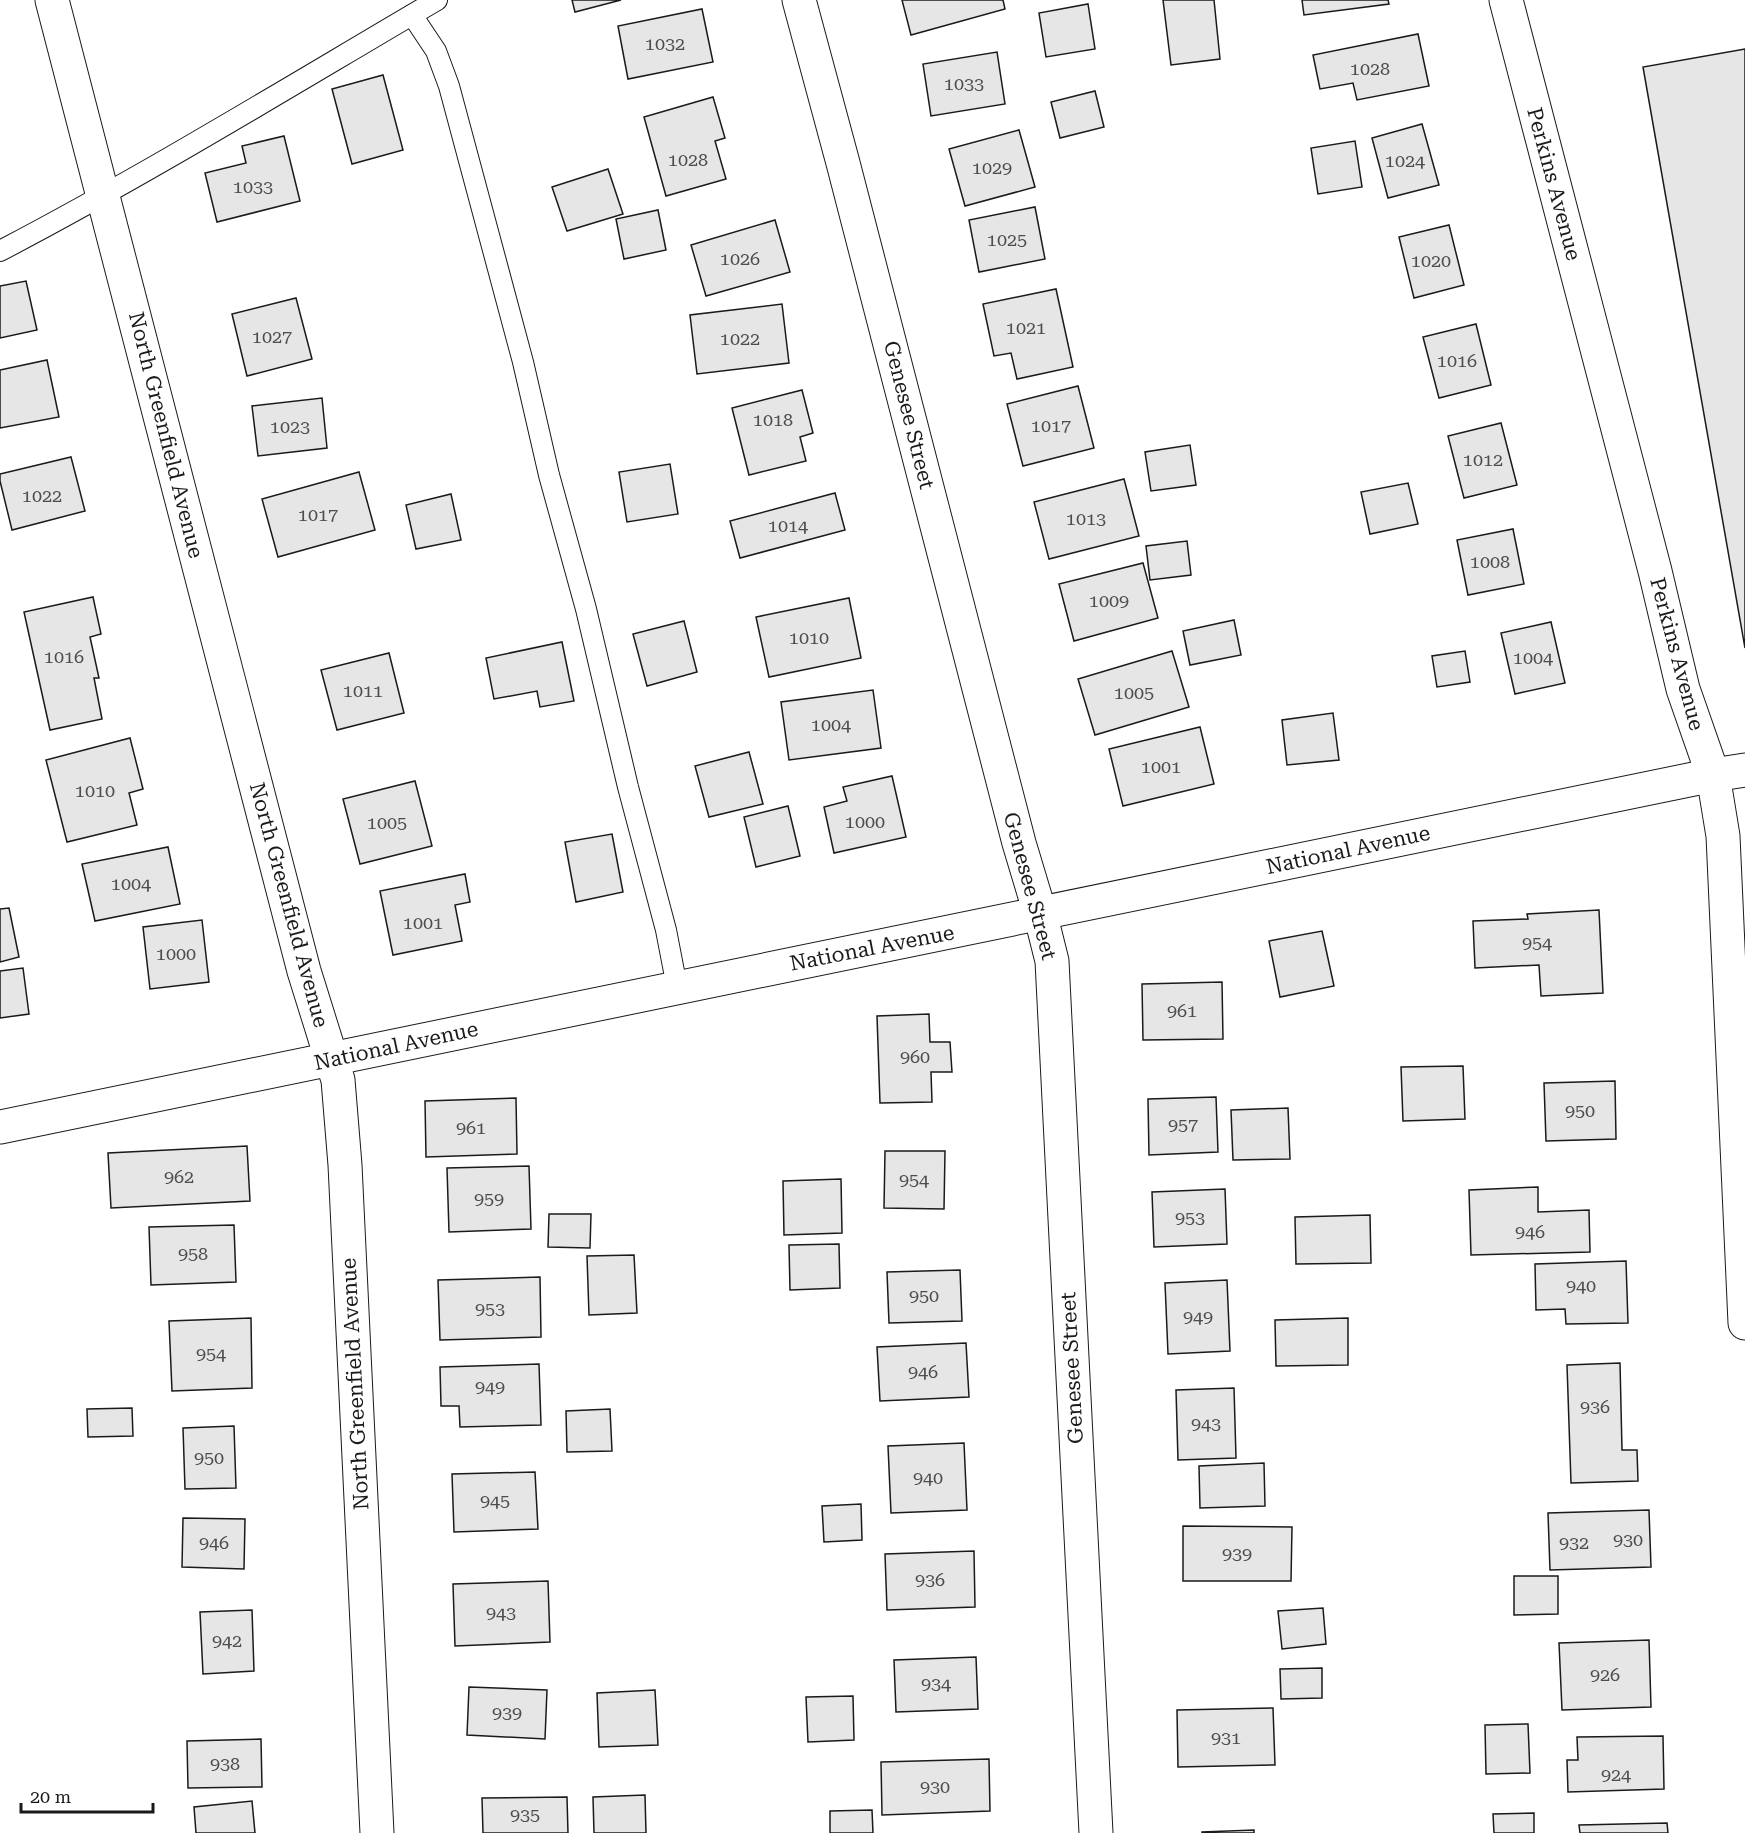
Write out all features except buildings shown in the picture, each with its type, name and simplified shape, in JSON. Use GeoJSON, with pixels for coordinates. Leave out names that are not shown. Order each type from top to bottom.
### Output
{"type":"FeatureCollection","features":[{"type":"Feature","properties":{"kind":"street","name":"North Greenfield Avenue"},"geometry":{"type":"LineString","coordinates":[[52,0],[104,193],[304,971],[338,1080],[345,1165],[377,1833]]}},
{"type":"Feature","properties":{"kind":"street","name":"Genesee Street"},"geometry":{"type":"LineString","coordinates":[[800,0],[1019,843],[1052,961],[1096,1833]]}},
{"type":"Feature","properties":{"kind":"street","name":"Perkins Avenue"},"geometry":{"type":"LineString","coordinates":[[1506,0],[1655,571],[1683,689],[1713,775],[1723,837],[1745,1323]]}},
{"type":"Feature","properties":{"kind":"street","name":"National Avenue"},"geometry":{"type":"LineString","coordinates":[[0,1127],[1745,770]]}},
{"type":"Feature","properties":{"kind":"lane"},"geometry":{"type":"LineString","coordinates":[[0,251],[224,125],[437,0]]}},
{"type":"Feature","properties":{"kind":"lane"},"geometry":{"type":"LineString","coordinates":[[412,15],[435,51],[450,86],[523,362],[549,475],[586,609],[628,787],[666,930],[677,987]]}}]}
